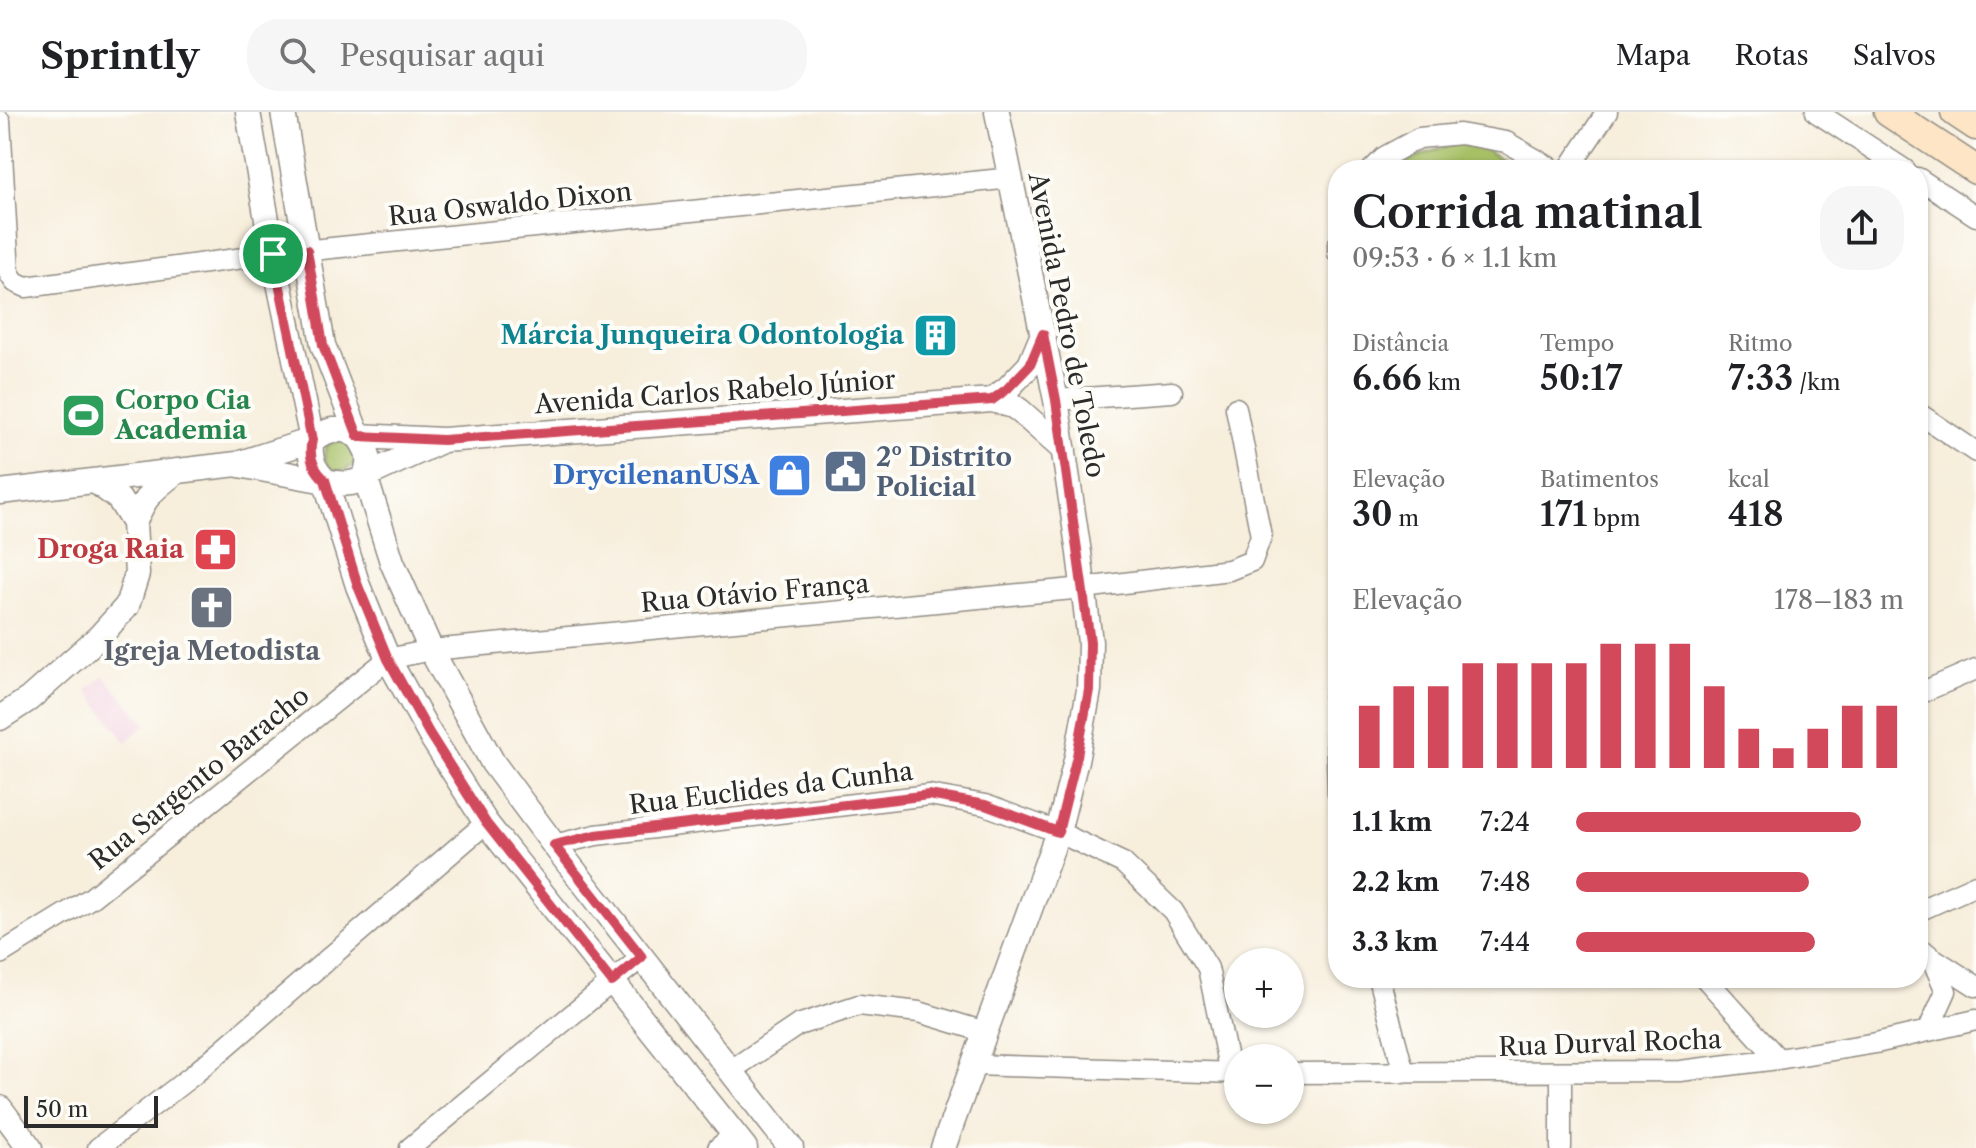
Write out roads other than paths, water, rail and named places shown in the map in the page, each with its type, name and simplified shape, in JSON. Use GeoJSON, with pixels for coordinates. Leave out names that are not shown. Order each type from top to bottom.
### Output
{"type":"FeatureCollection","features":[{"type":"Feature","properties":{"kind":"main road"},"geometry":{"type":"LineString","coordinates":[[1888,112],[1976,170]]}},
{"type":"Feature","properties":{"kind":"main road"},"geometry":{"type":"LineString","coordinates":[[1955,112],[1976,126]]}},
{"type":"Feature","properties":{"kind":"street"},"geometry":{"type":"LineString","coordinates":[[248,112],[273,254],[312,440],[309,451],[311,460],[317,473],[325,480],[358,586],[388,659],[429,733],[486,823],[612,982],[732,1144]]}},
{"type":"Feature","properties":{"kind":"street"},"geometry":{"type":"LineString","coordinates":[[283,112],[323,345],[358,436],[367,449],[369,463],[365,476],[392,562],[431,650],[493,763],[791,1148]]}},
{"type":"Feature","properties":{"kind":"street","name":"Avenida Pedro de Toledo"},"geometry":{"type":"LineString","coordinates":[[943,1148],[1058,832],[1089,690],[1090,642],[1084,588],[1055,392],[997,112]]}},
{"type":"Feature","properties":{"kind":"street"},"geometry":{"type":"LineString","coordinates":[[1575,160],[1607,112]]}},
{"type":"Feature","properties":{"kind":"street"},"geometry":{"type":"LineString","coordinates":[[1816,112],[1890,160]]}},
{"type":"Feature","properties":{"kind":"street","name":"Rua Oswaldo Dixon"},"geometry":{"type":"LineString","coordinates":[[0,121],[9,273],[15,282],[26,287],[307,250],[1012,178]]}},
{"type":"Feature","properties":{"kind":"street"},"geometry":{"type":"LineString","coordinates":[[1382,160],[1419,138],[1460,134],[1506,142],[1537,160]]}},
{"type":"Feature","properties":{"kind":"street"},"geometry":{"type":"LineString","coordinates":[[1928,185],[1976,216]]}},
{"type":"Feature","properties":{"kind":"street"},"geometry":{"type":"LineString","coordinates":[[1043,334],[1030,365],[1004,398],[1064,450]]}},
{"type":"Feature","properties":{"kind":"street"},"geometry":{"type":"LineString","coordinates":[[1055,392],[1172,392]]}},
{"type":"Feature","properties":{"kind":"street","name":"Avenida Carlos Rabelo Júnior"},"geometry":{"type":"LineString","coordinates":[[0,492],[237,464],[312,440],[332,430],[345,430],[358,436],[443,440],[1055,392]]}},
{"type":"Feature","properties":{"kind":"street","name":"Rua Otávio França"},"geometry":{"type":"LineString","coordinates":[[431,650],[1084,588],[1229,570],[1252,561],[1261,536],[1236,408]]}},
{"type":"Feature","properties":{"kind":"street"},"geometry":{"type":"LineString","coordinates":[[1928,420],[1976,452]]}},
{"type":"Feature","properties":{"kind":"street","name":"Avenida Carlos Rabelo Júnior"},"geometry":{"type":"LineString","coordinates":[[237,464],[349,484],[443,440]]}},
{"type":"Feature","properties":{"kind":"street"},"geometry":{"type":"LineString","coordinates":[[0,718],[29,699],[99,637],[127,606],[137,574],[134,523],[143,501],[176,472]]}},
{"type":"Feature","properties":{"kind":"street"},"geometry":{"type":"LineString","coordinates":[[95,481],[119,499],[134,523]]}},
{"type":"Feature","properties":{"kind":"street","name":"Rua Sargento Baracho"},"geometry":{"type":"LineString","coordinates":[[0,954],[91,898],[388,659],[431,650]]}},
{"type":"Feature","properties":{"kind":"street"},"geometry":{"type":"LineString","coordinates":[[1928,690],[1976,669]]}},
{"type":"Feature","properties":{"kind":"street","name":"Rua Euclides da Cunha"},"geometry":{"type":"LineString","coordinates":[[554,845],[596,835],[929,795],[985,805],[1058,832],[1123,863],[1173,911],[1208,968],[1227,1044]]}},
{"type":"Feature","properties":{"kind":"street"},"geometry":{"type":"LineString","coordinates":[[98,1148],[193,1075],[486,823]]}},
{"type":"Feature","properties":{"kind":"street"},"geometry":{"type":"LineString","coordinates":[[1928,907],[1976,885]]}},
{"type":"Feature","properties":{"kind":"street"},"geometry":{"type":"LineString","coordinates":[[1928,955],[1976,986]]}},
{"type":"Feature","properties":{"kind":"street"},"geometry":{"type":"LineString","coordinates":[[410,1148],[642,957]]}},
{"type":"Feature","properties":{"kind":"street"},"geometry":{"type":"LineString","coordinates":[[1928,959],[1946,991],[1928,1031]]}},
{"type":"Feature","properties":{"kind":"street"},"geometry":{"type":"LineString","coordinates":[[1382,988],[1404,1073]]}},
{"type":"Feature","properties":{"kind":"street"},"geometry":{"type":"LineString","coordinates":[[1714,988],[1778,1059]]}},
{"type":"Feature","properties":{"kind":"street"},"geometry":{"type":"LineString","coordinates":[[730,1071],[798,1025],[859,1005],[919,1012],[985,1032]]}},
{"type":"Feature","properties":{"kind":"street","name":"Rua Durval Rocha"},"geometry":{"type":"LineString","coordinates":[[1304,1073],[1680,1071],[1876,1043],[1976,1020]]}},
{"type":"Feature","properties":{"kind":"street"},"geometry":{"type":"LineString","coordinates":[[973,1065],[1224,1073]]}},
{"type":"Feature","properties":{"kind":"street"},"geometry":{"type":"LineString","coordinates":[[1561,1073],[1561,1148]]}},
{"type":"Feature","properties":{"kind":"street"},"geometry":{"type":"LineString","coordinates":[[0,1108],[30,1148]]}},
{"type":"Feature","properties":{"kind":"place","name":"Márcia Junqueira Odontologia"},"geometry":{"type":"Point","coordinates":[935,335]}},
{"type":"Feature","properties":{"kind":"place","name":"Corpo Cia Academia"},"geometry":{"type":"Point","coordinates":[84,415]}},
{"type":"Feature","properties":{"kind":"place","name":"2º Distrito Policial"},"geometry":{"type":"Point","coordinates":[845,472]}},
{"type":"Feature","properties":{"kind":"place","name":"DrycilenanUSA"},"geometry":{"type":"Point","coordinates":[790,475]}},
{"type":"Feature","properties":{"kind":"place","name":"Droga Raia"},"geometry":{"type":"Point","coordinates":[215,549]}},
{"type":"Feature","properties":{"kind":"place","name":"Igreja Metodista"},"geometry":{"type":"Point","coordinates":[212,608]}}]}
